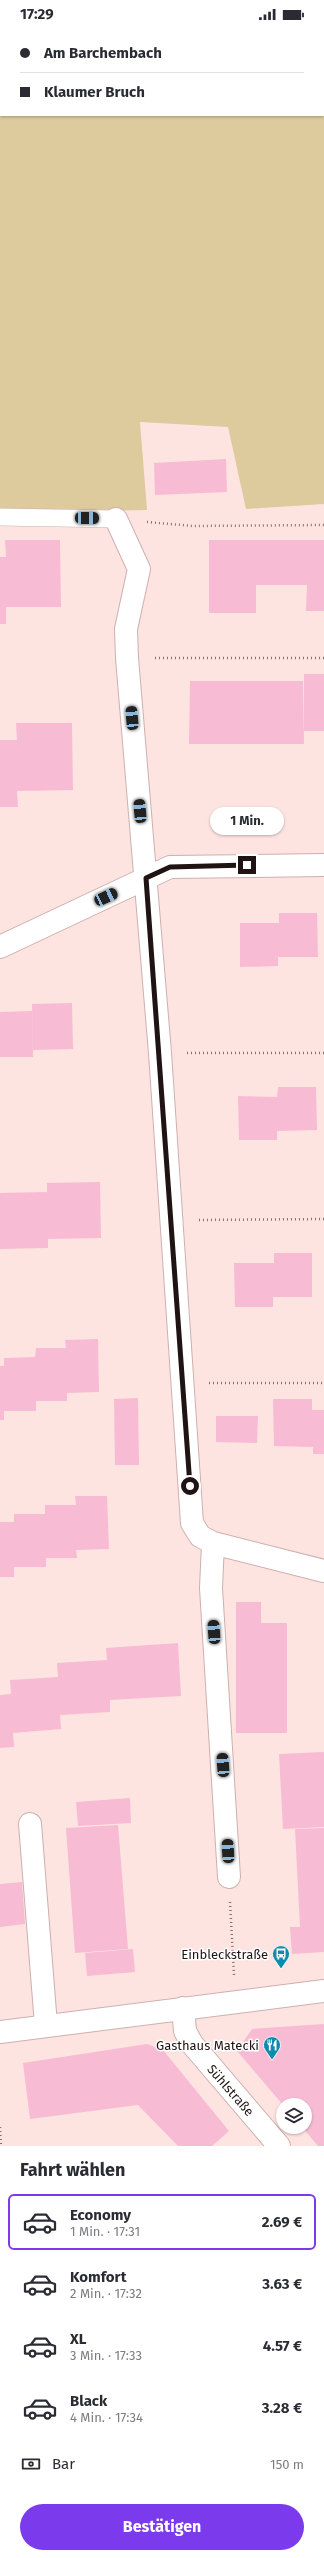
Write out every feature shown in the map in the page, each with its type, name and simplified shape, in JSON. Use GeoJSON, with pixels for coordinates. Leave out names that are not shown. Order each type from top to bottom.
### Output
{"type":"FeatureCollection","features":[{"type":"Feature","properties":{"kind":"street"},"geometry":{"type":"LineString","coordinates":[[116,519],[139,569],[126,629],[127,658],[160,1053],[192,1523],[200,1536],[213,1542],[324,1571]]}},
{"type":"Feature","properties":{"kind":"street"},"geometry":{"type":"LineString","coordinates":[[0,947],[170,867],[324,865]]}},
{"type":"Feature","properties":{"kind":"street"},"geometry":{"type":"LineString","coordinates":[[213,1542],[211,1588],[229,1877]]}},
{"type":"Feature","properties":{"kind":"street"},"geometry":{"type":"LineString","coordinates":[[30,1824],[46,2025]]}},
{"type":"Feature","properties":{"kind":"street"},"geometry":{"type":"LineString","coordinates":[[0,2032],[324,1991]]}},
{"type":"Feature","properties":{"kind":"street","name":"Sühlstraße"},"geometry":{"type":"LineString","coordinates":[[183,2008],[185,2030],[192,2044],[279,2146]]}},
{"type":"Feature","properties":{"kind":"lane"},"geometry":{"type":"LineString","coordinates":[[0,517],[116,519]]}},
{"type":"Feature","properties":{"kind":"path"},"geometry":{"type":"LineString","coordinates":[[116,519],[193,526],[324,525]]}},
{"type":"Feature","properties":{"kind":"path"},"geometry":{"type":"LineString","coordinates":[[127,658],[324,658]]}},
{"type":"Feature","properties":{"kind":"path"},"geometry":{"type":"LineString","coordinates":[[160,1053],[324,1053]]}},
{"type":"Feature","properties":{"kind":"path"},"geometry":{"type":"LineString","coordinates":[[172,1220],[324,1219]]}},
{"type":"Feature","properties":{"kind":"path"},"geometry":{"type":"LineString","coordinates":[[183,1383],[324,1383]]}},
{"type":"Feature","properties":{"kind":"path"},"geometry":{"type":"LineString","coordinates":[[229,1877],[235,2002]]}},
{"type":"Feature","properties":{"kind":"path"},"geometry":{"type":"LineString","coordinates":[[0,2128],[1,2146]]}},
{"type":"Feature","properties":{"kind":"shaded area"},"geometry":{"type":"Polygon","coordinates":[[[0,116],[324,116],[324,504],[246,509],[228,427],[140,422],[147,510],[0,513],[0,116]]]}},
{"type":"Feature","properties":{"kind":"building"},"geometry":{"type":"Polygon","coordinates":[[[226,459],[227,492],[155,495],[154,463],[226,459]]]}},
{"type":"Feature","properties":{"kind":"building"},"geometry":{"type":"Polygon","coordinates":[[[5,540],[60,540],[61,607],[6,607],[6,624],[0,624],[0,557],[6,557],[5,540]]]}},
{"type":"Feature","properties":{"kind":"building"},"geometry":{"type":"Polygon","coordinates":[[[209,540],[324,540],[324,611],[306,611],[307,585],[256,585],[256,613],[209,613],[209,540]]]}},
{"type":"Feature","properties":{"kind":"building"},"geometry":{"type":"Polygon","coordinates":[[[304,674],[324,674],[324,731],[304,731],[304,674]]]}},
{"type":"Feature","properties":{"kind":"building"},"geometry":{"type":"Polygon","coordinates":[[[190,681],[303,681],[304,744],[189,744],[190,681]]]}},
{"type":"Feature","properties":{"kind":"building"},"geometry":{"type":"Polygon","coordinates":[[[16,723],[72,723],[73,790],[17,791],[18,807],[0,807],[0,740],[17,740],[16,723]]]}},
{"type":"Feature","properties":{"kind":"building"},"geometry":{"type":"Polygon","coordinates":[[[279,913],[317,913],[318,957],[278,957],[278,966],[240,967],[240,923],[279,923],[279,913]]]}},
{"type":"Feature","properties":{"kind":"building"},"geometry":{"type":"Polygon","coordinates":[[[72,1003],[73,1049],[33,1050],[32,1004],[72,1003]]]}},
{"type":"Feature","properties":{"kind":"building"},"geometry":{"type":"Polygon","coordinates":[[[32,1011],[33,1057],[0,1057],[0,1012],[32,1011]]]}},
{"type":"Feature","properties":{"kind":"building"},"geometry":{"type":"Polygon","coordinates":[[[278,1087],[316,1087],[317,1130],[277,1131],[277,1140],[239,1140],[238,1096],[277,1097],[278,1087]]]}},
{"type":"Feature","properties":{"kind":"building"},"geometry":{"type":"Polygon","coordinates":[[[100,1182],[101,1238],[48,1239],[48,1248],[0,1249],[0,1193],[47,1192],[47,1183],[100,1182]]]}},
{"type":"Feature","properties":{"kind":"building"},"geometry":{"type":"Polygon","coordinates":[[[274,1253],[312,1253],[312,1297],[273,1297],[273,1307],[235,1307],[234,1263],[274,1263],[274,1253]]]}},
{"type":"Feature","properties":{"kind":"building"},"geometry":{"type":"Polygon","coordinates":[[[98,1339],[99,1392],[67,1393],[67,1401],[36,1401],[36,1411],[4,1411],[4,1420],[0,1420],[0,1366],[4,1366],[4,1358],[35,1357],[36,1348],[66,1348],[65,1340],[98,1339]]]}},
{"type":"Feature","properties":{"kind":"building"},"geometry":{"type":"Polygon","coordinates":[[[138,1398],[139,1465],[115,1465],[114,1399],[138,1398]]]}},
{"type":"Feature","properties":{"kind":"building"},"geometry":{"type":"Polygon","coordinates":[[[273,1399],[312,1399],[312,1410],[324,1410],[324,1454],[313,1454],[313,1447],[274,1446],[273,1399]]]}},
{"type":"Feature","properties":{"kind":"building"},"geometry":{"type":"Polygon","coordinates":[[[216,1416],[258,1416],[257,1443],[216,1442],[216,1416]]]}},
{"type":"Feature","properties":{"kind":"building"},"geometry":{"type":"Polygon","coordinates":[[[75,1496],[107,1496],[109,1549],[76,1550],[77,1558],[46,1558],[46,1567],[14,1567],[14,1577],[0,1577],[0,1522],[14,1522],[14,1514],[45,1514],[45,1505],[76,1505],[75,1496]]]}},
{"type":"Feature","properties":{"kind":"building"},"geometry":{"type":"Polygon","coordinates":[[[236,1602],[261,1602],[261,1623],[287,1623],[287,1733],[236,1733],[236,1602]]]}},
{"type":"Feature","properties":{"kind":"building"},"geometry":{"type":"Polygon","coordinates":[[[178,1643],[181,1696],[110,1700],[110,1712],[60,1715],[61,1729],[13,1733],[14,1747],[0,1748],[0,1695],[11,1694],[10,1680],[58,1677],[57,1663],[107,1660],[106,1648],[178,1643]]]}},
{"type":"Feature","properties":{"kind":"building"},"geometry":{"type":"Polygon","coordinates":[[[324,1752],[324,1827],[283,1829],[279,1754],[324,1752]]]}},
{"type":"Feature","properties":{"kind":"building"},"geometry":{"type":"Polygon","coordinates":[[[130,1798],[131,1823],[78,1826],[76,1802],[130,1798]]]}},
{"type":"Feature","properties":{"kind":"building"},"geometry":{"type":"Polygon","coordinates":[[[118,1825],[128,1949],[75,1953],[66,1828],[118,1825]]]}},
{"type":"Feature","properties":{"kind":"building"},"geometry":{"type":"Polygon","coordinates":[[[324,1828],[324,1952],[292,1954],[290,1927],[300,1927],[295,1829],[324,1828]]]}},
{"type":"Feature","properties":{"kind":"building"},"geometry":{"type":"Polygon","coordinates":[[[22,1882],[25,1924],[0,1927],[0,1884],[22,1882]]]}},
{"type":"Feature","properties":{"kind":"building"},"geometry":{"type":"Polygon","coordinates":[[[133,1949],[135,1972],[87,1976],[85,1953],[133,1949]]]}},
{"type":"Feature","properties":{"kind":"building"},"geometry":{"type":"Polygon","coordinates":[[[324,2024],[324,2146],[318,2146],[308,2134],[312,2134],[312,2098],[277,2098],[237,2051],[252,2029],[324,2024]]]}},
{"type":"Feature","properties":{"kind":"building"},"geometry":{"type":"Polygon","coordinates":[[[147,2044],[163,2050],[229,2131],[212,2146],[178,2146],[138,2105],[30,2119],[23,2063],[147,2044]]]}},
{"type":"Feature","properties":{"kind":"place","name":"Einbleckstraße"},"geometry":{"type":"Point","coordinates":[281,1969]}},
{"type":"Feature","properties":{"kind":"place","name":"Gasthaus Matecki"},"geometry":{"type":"Point","coordinates":[272,2060]}},
{"type":"Feature","properties":{"kind":"route"},"geometry":{"type":"LineString","coordinates":[[190,1486],[160,1053],[146,878],[170,867],[247,865]]}}]}
